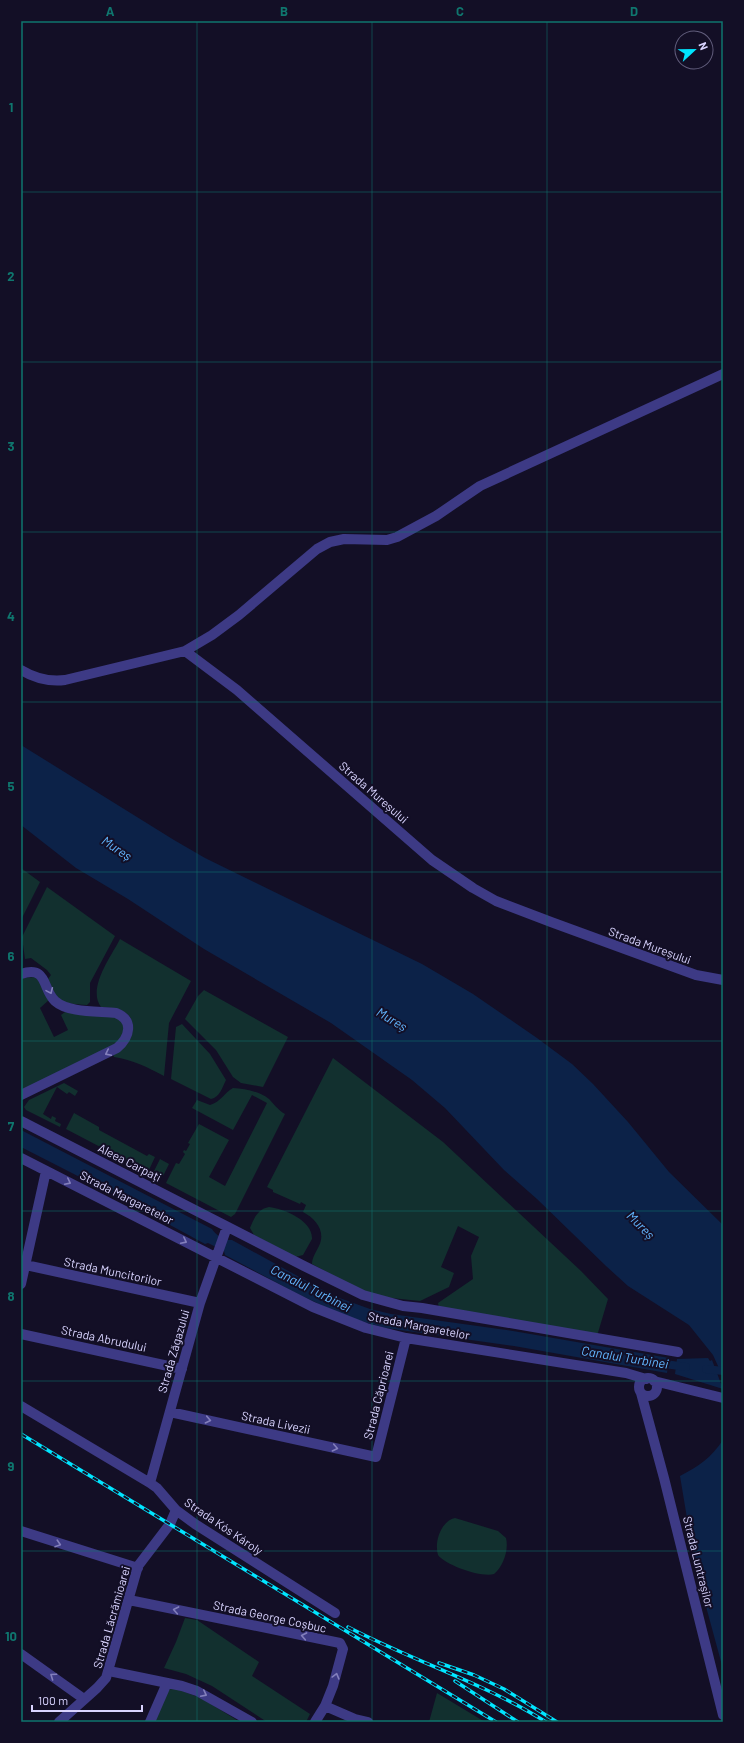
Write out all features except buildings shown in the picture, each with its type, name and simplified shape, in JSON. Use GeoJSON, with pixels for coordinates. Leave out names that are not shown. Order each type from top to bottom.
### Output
{"type":"FeatureCollection","features":[{"type":"Feature","properties":{"kind":"street"},"geometry":{"type":"LineString","coordinates":[[21,670],[31,676],[51,681],[65,680],[185,650],[212,635],[317,549],[330,542],[344,539],[387,540],[397,537],[436,516],[480,486],[723,374]]}},
{"type":"Feature","properties":{"kind":"street","name":"Strada Mureșului"},"geometry":{"type":"LineString","coordinates":[[185,650],[237,690],[432,860],[474,888],[496,900],[551,922],[696,975],[723,980]]}},
{"type":"Feature","properties":{"kind":"street"},"geometry":{"type":"LineString","coordinates":[[21,974],[32,972],[38,974],[43,978],[55,1001],[66,1008],[116,1013],[122,1015],[126,1020],[128,1028],[125,1039],[117,1048],[21,1095]]}},
{"type":"Feature","properties":{"kind":"street","name":"Aleea Carpați"},"geometry":{"type":"LineString","coordinates":[[21,1121],[226,1230],[363,1295],[403,1306],[678,1352]]}},
{"type":"Feature","properties":{"kind":"street","name":"Strada Margaretelor"},"geometry":{"type":"LineString","coordinates":[[21,1158],[217,1253],[313,1307],[366,1328],[406,1338],[647,1385]]}},
{"type":"Feature","properties":{"kind":"street"},"geometry":{"type":"LineString","coordinates":[[21,1284],[23,1265],[46,1171]]}},
{"type":"Feature","properties":{"kind":"street","name":"Strada Zăgazului"},"geometry":{"type":"LineString","coordinates":[[150,1483],[200,1304],[226,1230]]}},
{"type":"Feature","properties":{"kind":"street","name":"Strada Muncitorilor"},"geometry":{"type":"LineString","coordinates":[[23,1265],[200,1304]]}},
{"type":"Feature","properties":{"kind":"street","name":"Strada Abrudului"},"geometry":{"type":"LineString","coordinates":[[21,1334],[182,1369]]}},
{"type":"Feature","properties":{"kind":"street","name":"Strada Căprioarei"},"geometry":{"type":"LineString","coordinates":[[376,1457],[406,1338]]}},
{"type":"Feature","properties":{"kind":"street"},"geometry":{"type":"LineString","coordinates":[[647,1385],[667,1385],[723,1398]]}},
{"type":"Feature","properties":{"kind":"street","name":"Strada Luntrașilor"},"geometry":{"type":"LineString","coordinates":[[647,1385],[648,1416],[723,1715]]}},
{"type":"Feature","properties":{"kind":"street","name":"Strada Kós Károly"},"geometry":{"type":"LineString","coordinates":[[21,1406],[150,1483],[157,1488],[176,1510],[195,1524],[335,1613]]}},
{"type":"Feature","properties":{"kind":"street","name":"Strada Livezii"},"geometry":{"type":"LineString","coordinates":[[170,1412],[376,1457]]}},
{"type":"Feature","properties":{"kind":"street","name":"Strada Lăcrămioarei"},"geometry":{"type":"LineString","coordinates":[[59,1722],[106,1678],[138,1568],[152,1545],[170,1524],[176,1510]]}},
{"type":"Feature","properties":{"kind":"street"},"geometry":{"type":"LineString","coordinates":[[21,1531],[138,1568]]}},
{"type":"Feature","properties":{"kind":"street","name":"Strada George Coșbuc"},"geometry":{"type":"LineString","coordinates":[[129,1600],[340,1643],[343,1649],[333,1686],[325,1706],[315,1722]]}},
{"type":"Feature","properties":{"kind":"street"},"geometry":{"type":"LineString","coordinates":[[21,1654],[84,1699]]}},
{"type":"Feature","properties":{"kind":"street"},"geometry":{"type":"LineString","coordinates":[[109,1671],[197,1691],[252,1722]]}},
{"type":"Feature","properties":{"kind":"street"},"geometry":{"type":"LineString","coordinates":[[150,1722],[167,1683]]}},
{"type":"Feature","properties":{"kind":"street"},"geometry":{"type":"LineString","coordinates":[[325,1706],[354,1721],[368,1722]]}},
{"type":"Feature","properties":{"kind":"green space"},"geometry":{"type":"Polygon","coordinates":[[[21,868],[40,882],[21,920],[21,868]]]}},
{"type":"Feature","properties":{"kind":"green space"},"geometry":{"type":"Polygon","coordinates":[[[47,887],[115,936],[90,983],[90,1002],[87,1005],[71,1004],[62,1001],[58,998],[48,979],[51,975],[47,970],[31,958],[25,959],[22,937],[47,887]]]}},
{"type":"Feature","properties":{"kind":"green space"},"geometry":{"type":"Polygon","coordinates":[[[120,939],[191,981],[169,1023],[164,1076],[140,1064],[114,1057],[113,1054],[132,1028],[132,1022],[130,1017],[122,1011],[101,1007],[97,999],[97,991],[98,982],[106,963],[120,939]]]}},
{"type":"Feature","properties":{"kind":"green space"},"geometry":{"type":"Polygon","coordinates":[[[36,977],[50,999],[40,1008],[54,1037],[68,1030],[61,1015],[65,1012],[114,1016],[119,1018],[125,1028],[120,1042],[21,1092],[21,978],[36,977]]]}},
{"type":"Feature","properties":{"kind":"green space"},"geometry":{"type":"Polygon","coordinates":[[[204,990],[288,1037],[263,1087],[241,1083],[233,1077],[216,1050],[185,1019],[198,996],[204,990]]]}},
{"type":"Feature","properties":{"kind":"green space"},"geometry":{"type":"Polygon","coordinates":[[[182,1024],[210,1054],[226,1080],[220,1092],[214,1098],[211,1099],[171,1079],[176,1027],[182,1024]]]}},
{"type":"Feature","properties":{"kind":"green space"},"geometry":{"type":"Polygon","coordinates":[[[333,1058],[443,1142],[581,1271],[608,1299],[597,1336],[439,1308],[438,1303],[473,1279],[471,1256],[479,1237],[458,1226],[441,1267],[454,1273],[449,1287],[420,1301],[382,1297],[364,1292],[312,1264],[313,1257],[321,1241],[320,1230],[316,1222],[303,1212],[306,1205],[301,1202],[300,1204],[273,1192],[273,1190],[267,1187],[333,1058]]]}},
{"type":"Feature","properties":{"kind":"green space"},"geometry":{"type":"Polygon","coordinates":[[[64,1083],[78,1091],[75,1096],[69,1092],[67,1094],[57,1087],[43,1114],[51,1119],[52,1116],[56,1118],[55,1121],[61,1124],[60,1127],[26,1110],[24,1107],[29,1100],[64,1083]]]}},
{"type":"Feature","properties":{"kind":"green space"},"geometry":{"type":"Polygon","coordinates":[[[233,1088],[261,1094],[269,1099],[285,1114],[235,1214],[231,1217],[166,1183],[176,1163],[179,1164],[185,1154],[183,1152],[184,1150],[186,1151],[190,1144],[188,1143],[199,1124],[229,1140],[209,1177],[225,1186],[267,1103],[252,1095],[233,1130],[192,1108],[197,1100],[210,1105],[214,1104],[233,1088]]]}},
{"type":"Feature","properties":{"kind":"green space"},"geometry":{"type":"Polygon","coordinates":[[[74,1113],[99,1127],[99,1130],[147,1156],[149,1154],[155,1157],[148,1172],[66,1129],[74,1113]]]}},
{"type":"Feature","properties":{"kind":"green space"},"geometry":{"type":"Polygon","coordinates":[[[160,1159],[169,1164],[163,1176],[154,1171],[160,1159]]]}},
{"type":"Feature","properties":{"kind":"green space"},"geometry":{"type":"Polygon","coordinates":[[[269,1207],[290,1213],[303,1221],[308,1227],[312,1239],[303,1255],[295,1257],[254,1235],[250,1228],[255,1217],[259,1212],[269,1207]]]}},
{"type":"Feature","properties":{"kind":"green space"},"geometry":{"type":"Polygon","coordinates":[[[455,1518],[498,1531],[506,1538],[507,1548],[503,1563],[494,1574],[488,1575],[464,1570],[448,1563],[438,1555],[437,1544],[442,1528],[446,1523],[455,1518]]]}},
{"type":"Feature","properties":{"kind":"green space"},"geometry":{"type":"Polygon","coordinates":[[[185,1618],[197,1620],[259,1662],[252,1676],[310,1714],[306,1722],[267,1722],[212,1686],[186,1674],[164,1668],[185,1618]]]}},
{"type":"Feature","properties":{"kind":"green space"},"geometry":{"type":"Polygon","coordinates":[[[174,1688],[201,1698],[240,1722],[152,1722],[168,1690],[174,1688]]]}},
{"type":"Feature","properties":{"kind":"green space"},"geometry":{"type":"Polygon","coordinates":[[[437,1693],[485,1722],[429,1722],[437,1693]]]}},
{"type":"Feature","properties":{"kind":"water","name":"Mureș"},"geometry":{"type":"Polygon","coordinates":[[[21,745],[205,858],[422,964],[473,994],[572,1064],[593,1084],[628,1122],[669,1172],[723,1225],[723,1377],[713,1355],[689,1325],[628,1286],[537,1199],[504,1170],[445,1108],[412,1080],[331,1023],[204,949],[128,899],[76,868],[21,825],[21,745]]]}},
{"type":"Feature","properties":{"kind":"water","name":"Canalul Turbinei"},"geometry":{"type":"Polygon","coordinates":[[[21,1130],[212,1229],[221,1237],[227,1240],[232,1240],[334,1296],[370,1309],[391,1314],[513,1331],[669,1358],[667,1373],[514,1346],[386,1328],[365,1322],[323,1306],[303,1296],[225,1255],[224,1251],[208,1243],[205,1244],[113,1194],[21,1147],[21,1130]]]}},
{"type":"Feature","properties":{"kind":"water"},"geometry":{"type":"Polygon","coordinates":[[[708,1358],[710,1361],[712,1360],[723,1389],[675,1374],[677,1359],[708,1358]]]}},
{"type":"Feature","properties":{"kind":"water"},"geometry":{"type":"Polygon","coordinates":[[[723,1440],[723,1669],[695,1566],[680,1476],[704,1461],[714,1452],[723,1440]]]}},
{"type":"Feature","properties":{"kind":"waterway","name":"Canalul Turbinei"},"geometry":{"type":"LineString","coordinates":[[658,1363],[686,1367]]}},
{"type":"Feature","properties":{"kind":"waterway","name":"Canalul Turbinei"},"geometry":{"type":"LineString","coordinates":[[706,1369],[723,1371]]}},
{"type":"Feature","properties":{"kind":"railway"},"geometry":{"type":"LineString","coordinates":[[21,1434],[496,1722]]}},
{"type":"Feature","properties":{"kind":"railway"},"geometry":{"type":"LineString","coordinates":[[348,1627],[398,1651],[498,1695],[546,1722]]}},
{"type":"Feature","properties":{"kind":"railway"},"geometry":{"type":"LineString","coordinates":[[439,1663],[474,1675],[504,1689],[557,1722]]}},
{"type":"Feature","properties":{"kind":"railway"},"geometry":{"type":"LineString","coordinates":[[455,1681],[518,1722]]}}]}
